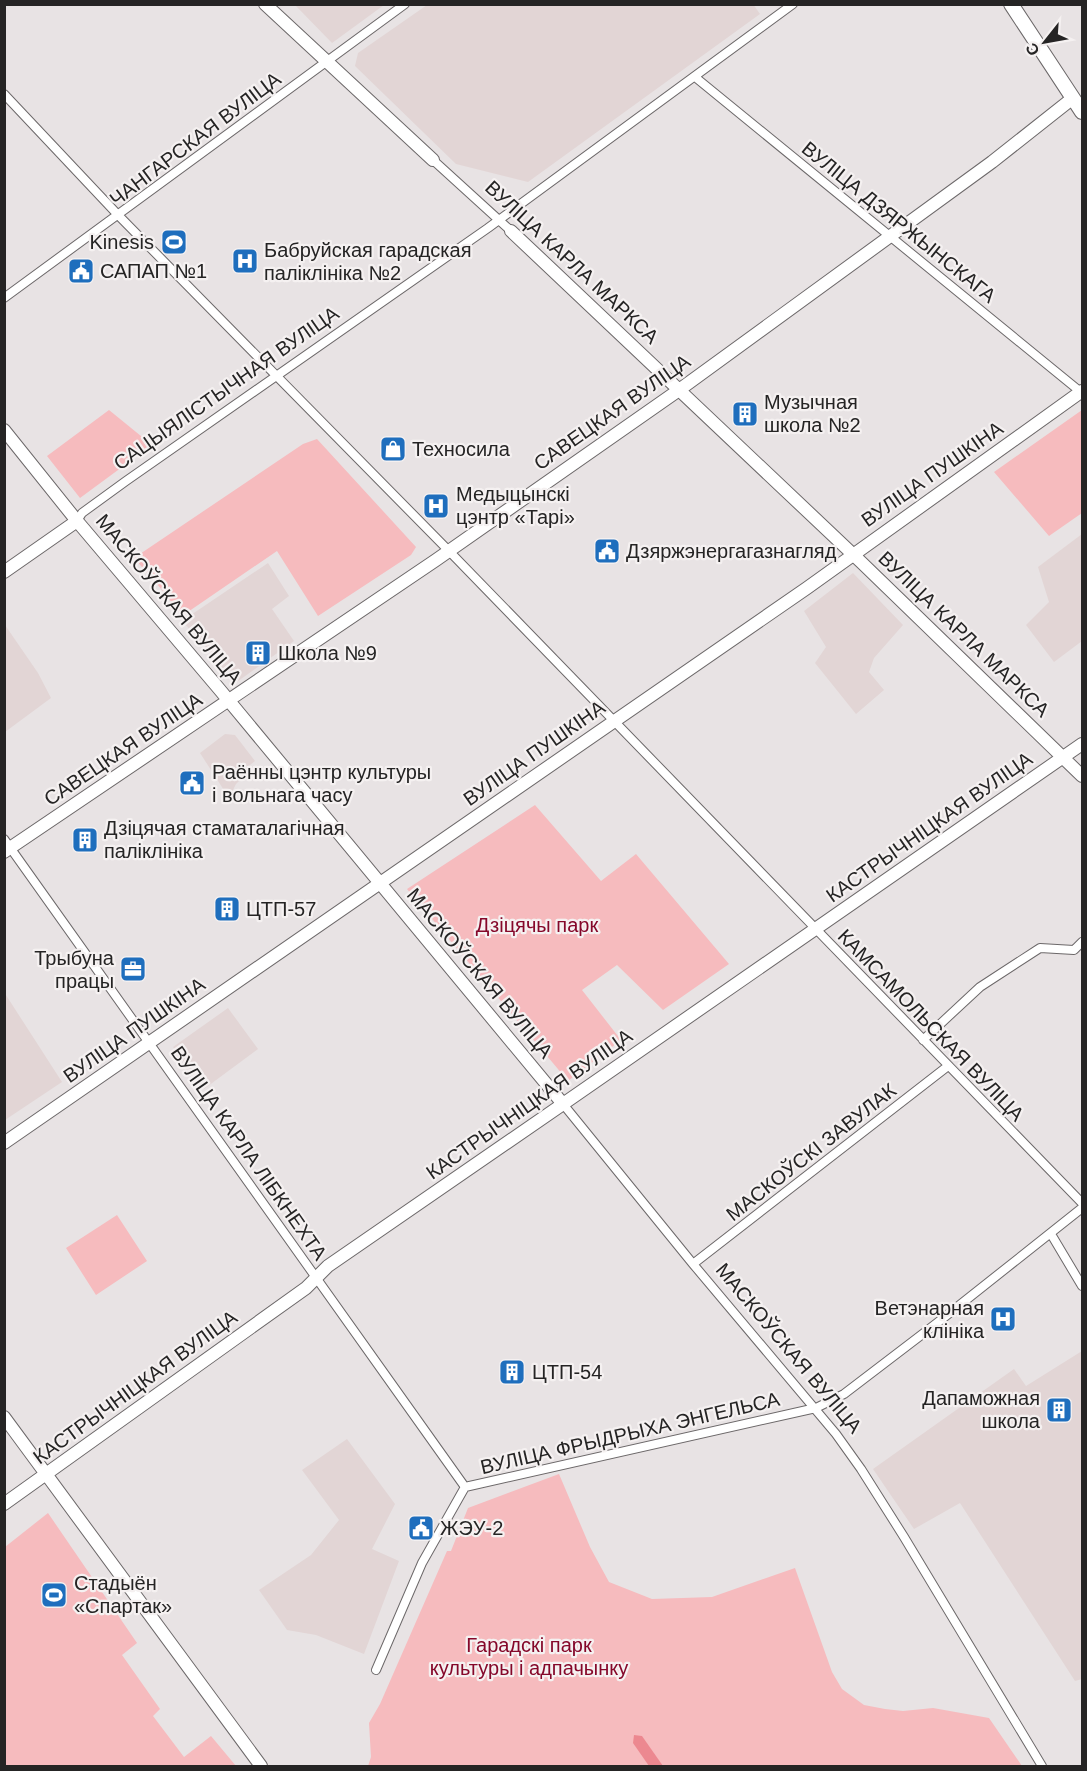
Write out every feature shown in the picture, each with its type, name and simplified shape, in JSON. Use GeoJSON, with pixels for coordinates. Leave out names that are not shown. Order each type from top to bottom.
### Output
{"type":"FeatureCollection","features":[{"type":"Feature","properties":{"kind":"main road","name":"ВУЛІЦА КАРЛА МАРКСА"},"geometry":{"type":"LineString","coordinates":[[265,4],[433,160]]}},
{"type":"Feature","properties":{"kind":"main road"},"geometry":{"type":"LineString","coordinates":[[1011,4],[1078,94],[1083,112]]}},
{"type":"Feature","properties":{"kind":"main road","name":"САВЕЦКАЯ ВУЛІЦА"},"geometry":{"type":"LineString","coordinates":[[7,846],[229,701],[679,390],[992,162],[1078,94]]}},
{"type":"Feature","properties":{"kind":"main road","name":"ВУЛІЦА КАРЛА МАРКСА"},"geometry":{"type":"LineString","coordinates":[[511,231],[1083,776]]}},
{"type":"Feature","properties":{"kind":"main road","name":"ВУЛІЦА ПУШКІНА"},"geometry":{"type":"LineString","coordinates":[[4,1143],[853,555],[1082,392]]}},
{"type":"Feature","properties":{"kind":"main road","name":"МАСКОЎСКАЯ ВУЛІЦА"},"geometry":{"type":"LineString","coordinates":[[4,430],[77,521],[563,1104]]}},
{"type":"Feature","properties":{"kind":"main road","name":"САЦЫЯЛІСТЫЧНАЯ ВУЛІЦА"},"geometry":{"type":"LineString","coordinates":[[4,572],[77,521]]}},
{"type":"Feature","properties":{"kind":"main road","name":"КАСТРЫЧНІЦКАЯ ВУЛІЦА"},"geometry":{"type":"LineString","coordinates":[[4,1504],[306,1288],[328,1266],[1083,744]]}},
{"type":"Feature","properties":{"kind":"main road"},"geometry":{"type":"LineString","coordinates":[[4,1416],[258,1766]]}},
{"type":"Feature","properties":{"kind":"street","name":"ЧАНГАРСКАЯ ВУЛІЦА"},"geometry":{"type":"LineString","coordinates":[[4,298],[119,216],[405,4]]}},
{"type":"Feature","properties":{"kind":"street","name":"САЦЫЯЛІСТЫЧНАЯ ВУЛІЦА"},"geometry":{"type":"LineString","coordinates":[[77,521],[82,513],[126,481],[499,220],[793,4]]}},
{"type":"Feature","properties":{"kind":"street","name":"ВУЛІЦА ДЗЯРЖЫНСКАГА"},"geometry":{"type":"LineString","coordinates":[[695,76],[1082,392]]}},
{"type":"Feature","properties":{"kind":"street","name":"КАМСАМОЛЬСКАЯ ВУЛІЦА"},"geometry":{"type":"LineString","coordinates":[[4,94],[119,216],[1083,1203]]}},
{"type":"Feature","properties":{"kind":"street","name":"ВУЛІЦА КАРЛА МАРКСА"},"geometry":{"type":"LineString","coordinates":[[433,160],[511,231]]}},
{"type":"Feature","properties":{"kind":"street","name":"ВУЛІЦА КАРЛА ЛІБКНЕХТА"},"geometry":{"type":"LineString","coordinates":[[7,846],[150,1043],[465,1487]]}},
{"type":"Feature","properties":{"kind":"street"},"geometry":{"type":"LineString","coordinates":[[923,1040],[980,987],[1040,948],[1074,950],[1083,942]]}},
{"type":"Feature","properties":{"kind":"street","name":"МАСКОЎСКІ ЗАВУЛАК"},"geometry":{"type":"LineString","coordinates":[[693,1264],[948,1066]]}},
{"type":"Feature","properties":{"kind":"street","name":"МАСКОЎСКАЯ ВУЛІЦА"},"geometry":{"type":"LineString","coordinates":[[563,1104],[693,1264],[816,1408],[861,1469],[1042,1767]]}},
{"type":"Feature","properties":{"kind":"street","name":"ВУЛІЦА ФРЫДРЫХА ЭНГЕЛЬСА"},"geometry":{"type":"LineString","coordinates":[[376,1670],[422,1563],[465,1487],[816,1408],[844,1394],[1083,1208]]}},
{"type":"Feature","properties":{"kind":"street"},"geometry":{"type":"LineString","coordinates":[[1051,1234],[1083,1286]]}},
{"type":"Feature","properties":{"kind":"shaded area"},"geometry":{"type":"Polygon","coordinates":[[[753,4],[760,14],[528,182],[456,164],[355,66],[358,53],[427,5],[753,4]]]}},
{"type":"Feature","properties":{"kind":"shaded area"},"geometry":{"type":"Polygon","coordinates":[[[295,5],[384,5],[332,43],[295,5]]]}},
{"type":"Feature","properties":{"kind":"shaded area"},"geometry":{"type":"Polygon","coordinates":[[[1082,534],[1082,641],[1054,662],[1026,625],[1049,602],[1038,567],[1082,534]]]}},
{"type":"Feature","properties":{"kind":"shaded area"},"geometry":{"type":"Polygon","coordinates":[[[268,563],[289,596],[272,609],[294,641],[234,684],[209,650],[182,621],[268,563]]]}},
{"type":"Feature","properties":{"kind":"shaded area"},"geometry":{"type":"Polygon","coordinates":[[[853,573],[903,625],[874,658],[869,672],[884,690],[856,714],[815,663],[826,647],[804,611],[853,573]]]}},
{"type":"Feature","properties":{"kind":"shaded area"},"geometry":{"type":"Polygon","coordinates":[[[5,625],[38,673],[51,698],[5,732],[5,625]]]}},
{"type":"Feature","properties":{"kind":"shaded area"},"geometry":{"type":"Polygon","coordinates":[[[225,734],[235,735],[255,761],[239,774],[242,778],[229,798],[200,753],[225,734]]]}},
{"type":"Feature","properties":{"kind":"shaded area"},"geometry":{"type":"Polygon","coordinates":[[[4,992],[62,1082],[5,1120],[4,1120],[4,992]]]}},
{"type":"Feature","properties":{"kind":"shaded area"},"geometry":{"type":"Polygon","coordinates":[[[228,1008],[258,1049],[204,1089],[173,1047],[228,1008]]]}},
{"type":"Feature","properties":{"kind":"shaded area"},"geometry":{"type":"Polygon","coordinates":[[[1082,1351],[1082,1679],[1075,1681],[960,1503],[914,1529],[873,1469],[1014,1369],[1026,1386],[1082,1351]]]}},
{"type":"Feature","properties":{"kind":"shaded area"},"geometry":{"type":"Polygon","coordinates":[[[347,1439],[395,1504],[372,1549],[399,1561],[364,1654],[316,1635],[287,1630],[259,1590],[311,1555],[339,1520],[302,1470],[347,1439]]]}},
{"type":"Feature","properties":{"kind":"shaded area"},"geometry":{"type":"Polygon","coordinates":[[[634,1735],[642,1736],[663,1766],[649,1766],[633,1743],[634,1735]]]}},
{"type":"Feature","properties":{"kind":"green space"},"geometry":{"type":"Polygon","coordinates":[[[109,410],[152,445],[80,498],[47,456],[109,410]]]}},
{"type":"Feature","properties":{"kind":"green space"},"geometry":{"type":"Polygon","coordinates":[[[1082,410],[1082,513],[1049,536],[994,472],[1082,410]]]}},
{"type":"Feature","properties":{"kind":"green space"},"geometry":{"type":"Polygon","coordinates":[[[317,439],[416,547],[411,555],[318,616],[277,551],[182,616],[134,558],[303,444],[317,439]]]}},
{"type":"Feature","properties":{"kind":"green space","name":"Дзіцячы парк"},"geometry":{"type":"Polygon","coordinates":[[[535,805],[601,881],[636,854],[729,964],[663,1010],[617,965],[582,990],[621,1040],[568,1081],[407,889],[535,805]]]}},
{"type":"Feature","properties":{"kind":"green space"},"geometry":{"type":"Polygon","coordinates":[[[117,1215],[147,1261],[96,1295],[66,1248],[117,1215]]]}},
{"type":"Feature","properties":{"kind":"green space","name":"Гарадскі парк культуры і адпачынку"},"geometry":{"type":"Polygon","coordinates":[[[559,1474],[590,1547],[609,1582],[652,1599],[712,1597],[795,1568],[832,1672],[842,1689],[864,1705],[903,1711],[933,1708],[989,1718],[1022,1766],[368,1766],[371,1757],[369,1723],[380,1704],[447,1551],[451,1551],[468,1508],[559,1474]]]}},
{"type":"Feature","properties":{"kind":"green space","name":"Стадыён «Спартак»"},"geometry":{"type":"Polygon","coordinates":[[[48,1513],[137,1643],[122,1655],[160,1709],[153,1716],[184,1757],[211,1736],[236,1766],[5,1766],[5,1547],[48,1513]]]}},
{"type":"Feature","properties":{"kind":"place","name":"Kinesis"},"geometry":{"type":"Point","coordinates":[174,242]}},
{"type":"Feature","properties":{"kind":"place","name":"Бабруйская гарадская паліклініка №2"},"geometry":{"type":"Point","coordinates":[245,261]}},
{"type":"Feature","properties":{"kind":"place","name":"САПАП №1"},"geometry":{"type":"Point","coordinates":[81,271]}},
{"type":"Feature","properties":{"kind":"place","name":"Музычная школа №2"},"geometry":{"type":"Point","coordinates":[745,414]}},
{"type":"Feature","properties":{"kind":"place","name":"Техносила"},"geometry":{"type":"Point","coordinates":[393,449]}},
{"type":"Feature","properties":{"kind":"place","name":"Медыцынскі цэнтр «Тарі»"},"geometry":{"type":"Point","coordinates":[436,506]}},
{"type":"Feature","properties":{"kind":"place","name":"Дзяржэнергагазнагляд"},"geometry":{"type":"Point","coordinates":[607,551]}},
{"type":"Feature","properties":{"kind":"place","name":"Школа №9"},"geometry":{"type":"Point","coordinates":[258,653]}},
{"type":"Feature","properties":{"kind":"place","name":"Раённы цэнтр культуры і вольнага часу"},"geometry":{"type":"Point","coordinates":[192,783]}},
{"type":"Feature","properties":{"kind":"place","name":"Дзіцячая стаматалагічная паліклініка"},"geometry":{"type":"Point","coordinates":[85,840]}},
{"type":"Feature","properties":{"kind":"place","name":"ЦТП-57"},"geometry":{"type":"Point","coordinates":[227,909]}},
{"type":"Feature","properties":{"kind":"place","name":"Трыбуна працы"},"geometry":{"type":"Point","coordinates":[133,969]}},
{"type":"Feature","properties":{"kind":"place","name":"Ветэнарная клініка"},"geometry":{"type":"Point","coordinates":[1003,1319]}},
{"type":"Feature","properties":{"kind":"place","name":"ЦТП-54"},"geometry":{"type":"Point","coordinates":[512,1372]}},
{"type":"Feature","properties":{"kind":"place","name":"Дапаможная школа"},"geometry":{"type":"Point","coordinates":[1059,1410]}},
{"type":"Feature","properties":{"kind":"place","name":"ЖЭУ-2"},"geometry":{"type":"Point","coordinates":[421,1528]}},
{"type":"Feature","properties":{"kind":"place","name":"Стадыён «Спартак»"},"geometry":{"type":"Point","coordinates":[54,1595]}}]}
